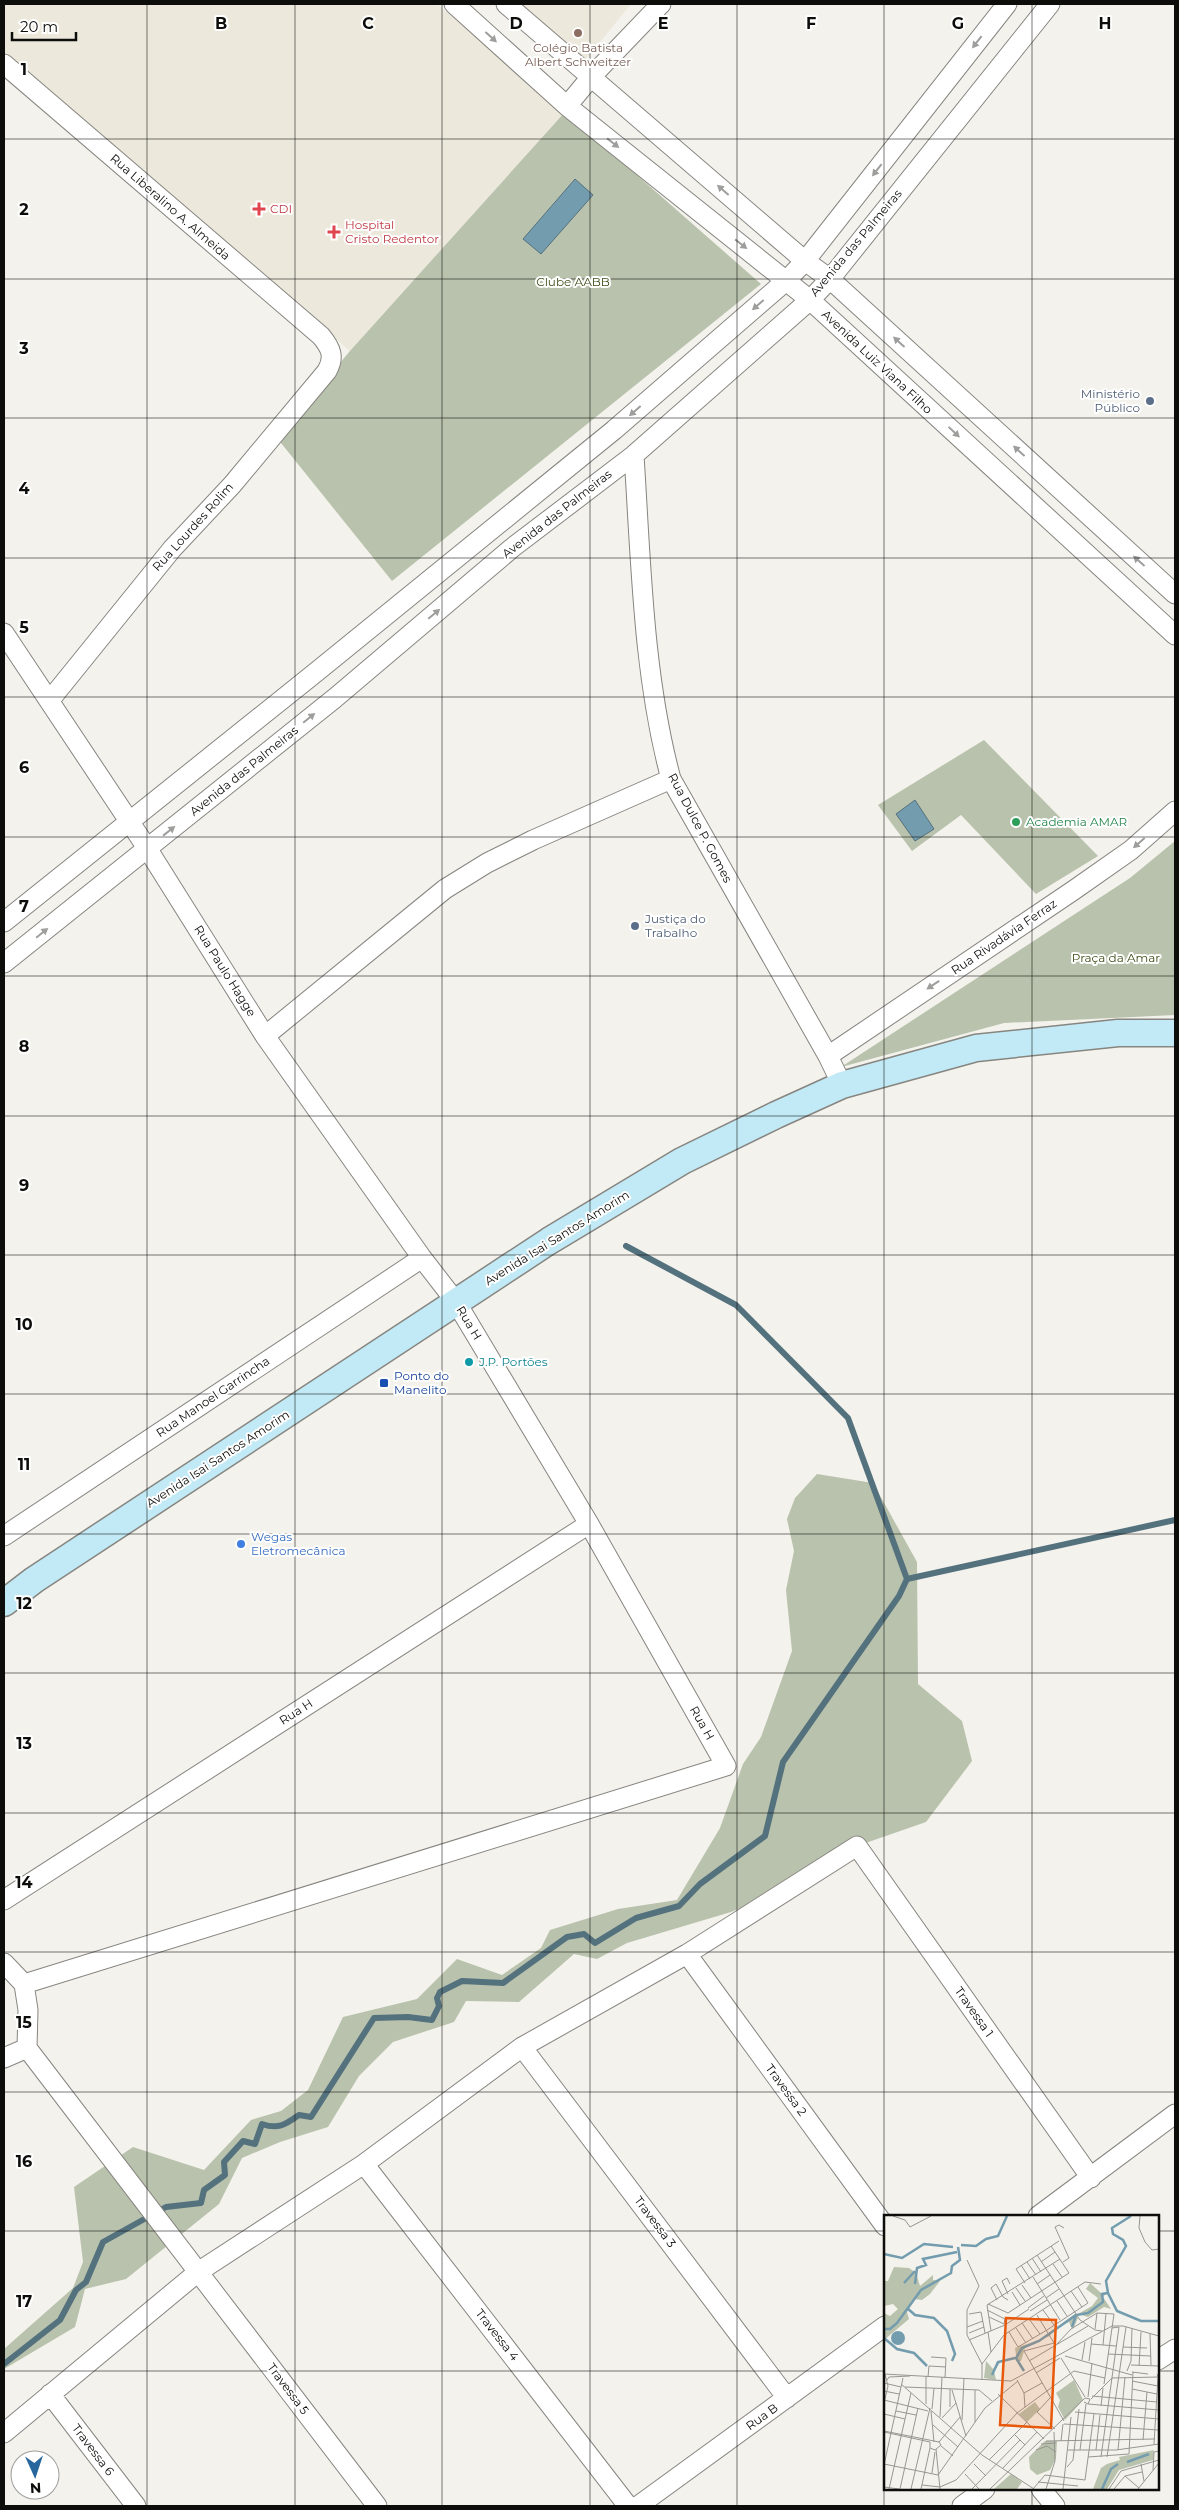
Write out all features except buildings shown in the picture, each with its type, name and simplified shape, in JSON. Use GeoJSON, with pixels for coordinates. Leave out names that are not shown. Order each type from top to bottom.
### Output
{"type":"FeatureCollection","features":[{"type":"Feature","properties":{"kind":"main road","name":"Avenida Isai Santos Amorim"},"geometry":{"type":"LineString","coordinates":[[4,1602],[34,1580],[549,1241],[682,1161],[842,1085],[976,1048],[1118,1032],[1175,1033]]}},
{"type":"Feature","properties":{"kind":"main road"},"geometry":{"type":"LineString","coordinates":[[4,1593],[34,1580]]}},
{"type":"Feature","properties":{"kind":"street","name":"Avenida Luiz Viana Filho"},"geometry":{"type":"LineString","coordinates":[[454,4],[567,106],[810,300],[1175,635]]}},
{"type":"Feature","properties":{"kind":"street"},"geometry":{"type":"LineString","coordinates":[[506,4],[805,261],[830,279],[1175,594]]}},
{"type":"Feature","properties":{"kind":"street"},"geometry":{"type":"LineString","coordinates":[[567,106],[661,4]]}},
{"type":"Feature","properties":{"kind":"street"},"geometry":{"type":"LineString","coordinates":[[4,922],[614,430],[787,280],[805,261],[1007,4]]}},
{"type":"Feature","properties":{"kind":"street","name":"Avenida das Palmeiras"},"geometry":{"type":"LineString","coordinates":[[4,963],[335,698],[512,548],[634,455],[810,300],[830,279],[956,119],[1050,4]]}},
{"type":"Feature","properties":{"kind":"street","name":"Rua Liberalino A. Almeida"},"geometry":{"type":"LineString","coordinates":[[4,64],[321,336],[332,354]]}},
{"type":"Feature","properties":{"kind":"street"},"geometry":{"type":"LineString","coordinates":[[932,100],[956,119]]}},
{"type":"Feature","properties":{"kind":"street","name":"Rua Lourdes Rolim"},"geometry":{"type":"LineString","coordinates":[[50,700],[172,549],[232,485],[327,371],[332,362],[332,354]]}},
{"type":"Feature","properties":{"kind":"street","name":"Rua Dulce P. Gomes"},"geometry":{"type":"LineString","coordinates":[[634,455],[652,678],[661,743],[671,780],[828,1056],[842,1085]]}},
{"type":"Feature","properties":{"kind":"street","name":"Rua Paulo Hagge"},"geometry":{"type":"LineString","coordinates":[[4,633],[147,848],[265,1036],[422,1258],[456,1302]]}},
{"type":"Feature","properties":{"kind":"street"},"geometry":{"type":"LineString","coordinates":[[265,1036],[445,889],[487,863],[533,840],[671,780]]}},
{"type":"Feature","properties":{"kind":"street","name":"Rua Rivadávia Ferraz"},"geometry":{"type":"LineString","coordinates":[[828,1056],[1131,850],[1175,811]]}},
{"type":"Feature","properties":{"kind":"street","name":"Rua Manoel Garrincha"},"geometry":{"type":"LineString","coordinates":[[4,1536],[422,1258]]}},
{"type":"Feature","properties":{"kind":"street","name":"Rua H"},"geometry":{"type":"LineString","coordinates":[[24,1984],[726,1766],[589,1524],[456,1302]]}},
{"type":"Feature","properties":{"kind":"street","name":"Rua H"},"geometry":{"type":"LineString","coordinates":[[4,1900],[589,1524]]}},
{"type":"Feature","properties":{"kind":"street","name":"Travessa 1"},"geometry":{"type":"LineString","coordinates":[[687,1954],[857,1846],[1091,2178]]}},
{"type":"Feature","properties":{"kind":"street"},"geometry":{"type":"LineString","coordinates":[[4,2433],[198,2272],[364,2164],[522,2046],[687,1954]]}},
{"type":"Feature","properties":{"kind":"street","name":"Travessa 2"},"geometry":{"type":"LineString","coordinates":[[687,1954],[884,2225]]}},
{"type":"Feature","properties":{"kind":"street"},"geometry":{"type":"LineString","coordinates":[[4,1964],[24,1984],[28,2010],[27,2048],[4,2058]]}},
{"type":"Feature","properties":{"kind":"street","name":"Travessa 3"},"geometry":{"type":"LineString","coordinates":[[522,2046],[788,2398]]}},
{"type":"Feature","properties":{"kind":"street","name":"Travessa 5"},"geometry":{"type":"LineString","coordinates":[[27,2048],[377,2506]]}},
{"type":"Feature","properties":{"kind":"street"},"geometry":{"type":"LineString","coordinates":[[1039,2215],[1175,2114]]}},
{"type":"Feature","properties":{"kind":"street","name":"Travessa 4"},"geometry":{"type":"LineString","coordinates":[[364,2164],[628,2506]]}},
{"type":"Feature","properties":{"kind":"street","name":"Rua B"},"geometry":{"type":"LineString","coordinates":[[638,2506],[884,2327]]}},
{"type":"Feature","properties":{"kind":"street"},"geometry":{"type":"LineString","coordinates":[[1159,2359],[1175,2348]]}},
{"type":"Feature","properties":{"kind":"street","name":"Travessa 6"},"geometry":{"type":"LineString","coordinates":[[50,2394],[136,2506]]}},
{"type":"Feature","properties":{"kind":"street"},"geometry":{"type":"LineString","coordinates":[[962,2506],[984,2490]]}},
{"type":"Feature","properties":{"kind":"street"},"geometry":{"type":"LineString","coordinates":[[1043,2490],[1055,2506]]}},
{"type":"Feature","properties":{"kind":"shaded area","name":"Hospital Cristo Redentor"},"geometry":{"type":"Polygon","coordinates":[[[4,4],[437,4],[565,112],[350,351],[4,54],[4,4]]]}},
{"type":"Feature","properties":{"kind":"shaded area","name":"Colégio Batista Albert Schweitzer"},"geometry":{"type":"Polygon","coordinates":[[[515,4],[631,4],[583,63],[515,4]]]}},
{"type":"Feature","properties":{"kind":"green space","name":"Clube AABB"},"geometry":{"type":"Polygon","coordinates":[[[565,112],[761,284],[392,581],[277,438],[350,351],[565,112]]]}},
{"type":"Feature","properties":{"kind":"green space","name":"Academia AMAR"},"geometry":{"type":"Polygon","coordinates":[[[984,740],[1098,856],[1036,894],[961,815],[912,851],[878,805],[984,740]]]}},
{"type":"Feature","properties":{"kind":"green space","name":"Praça da Amar"},"geometry":{"type":"Polygon","coordinates":[[[1175,841],[1175,1015],[1004,1023],[841,1067],[1130,878],[1175,841]]]}},
{"type":"Feature","properties":{"kind":"green space"},"geometry":{"type":"Polygon","coordinates":[[[817,1474],[873,1483],[917,1562],[918,1684],[962,1721],[972,1761],[926,1822],[857,1846],[837,1868],[731,1912],[627,1943],[597,1959],[574,1954],[519,2002],[466,2001],[454,2022],[393,2042],[359,2076],[328,2127],[280,2142],[242,2158],[219,2204],[126,2279],[85,2289],[75,2327],[4,2369],[4,2349],[73,2288],[83,2262],[74,2187],[133,2147],[204,2170],[251,2120],[281,2111],[308,2090],[343,2017],[417,1999],[457,1959],[502,1975],[541,1948],[550,1930],[618,1909],[677,1900],[720,1828],[743,1764],[761,1737],[792,1651],[786,1590],[794,1551],[787,1519],[795,1498],[817,1474]]]}},
{"type":"Feature","properties":{"kind":"water"},"geometry":{"type":"Polygon","coordinates":[[[575,179],[593,195],[541,254],[523,239],[575,179]]]}},
{"type":"Feature","properties":{"kind":"water"},"geometry":{"type":"Polygon","coordinates":[[[915,800],[934,829],[915,841],[896,814],[915,800]]]}},
{"type":"Feature","properties":{"kind":"waterway"},"geometry":{"type":"LineString","coordinates":[[4,2364],[60,2320],[76,2290],[86,2282],[103,2242],[166,2207],[201,2203],[204,2190],[225,2175],[224,2162],[243,2141],[255,2144],[262,2124],[278,2126],[299,2115],[311,2117],[374,2018],[408,2017],[432,2020],[439,2006],[437,1998],[440,1992],[462,1981],[503,1983],[567,1937],[584,1934],[595,1943],[636,1918],[679,1906],[700,1884],[765,1836],[783,1762],[899,1596],[907,1579],[848,1418],[736,1305],[626,1246]]}},
{"type":"Feature","properties":{"kind":"waterway"},"geometry":{"type":"LineString","coordinates":[[907,1579],[1175,1520]]}},
{"type":"Feature","properties":{"kind":"place","name":"Colégio Batista Albert Schweitzer"},"geometry":{"type":"Point","coordinates":[578,33]}},
{"type":"Feature","properties":{"kind":"place","name":"CDI"},"geometry":{"type":"Point","coordinates":[259,209]}},
{"type":"Feature","properties":{"kind":"place","name":"Hospital Cristo Redentor"},"geometry":{"type":"Point","coordinates":[334,232]}},
{"type":"Feature","properties":{"kind":"place","name":"Ministério Público"},"geometry":{"type":"Point","coordinates":[1150,401]}},
{"type":"Feature","properties":{"kind":"place","name":"Academia AMAR"},"geometry":{"type":"Point","coordinates":[1016,822]}},
{"type":"Feature","properties":{"kind":"place","name":"Justiça do Trabalho"},"geometry":{"type":"Point","coordinates":[635,926]}},
{"type":"Feature","properties":{"kind":"place","name":"J.P. Portões"},"geometry":{"type":"Point","coordinates":[469,1362]}},
{"type":"Feature","properties":{"kind":"place","name":"Ponto do Manelito"},"geometry":{"type":"Point","coordinates":[384,1383]}},
{"type":"Feature","properties":{"kind":"place","name":"Wegas Eletromecânica"},"geometry":{"type":"Point","coordinates":[241,1544]}}]}
